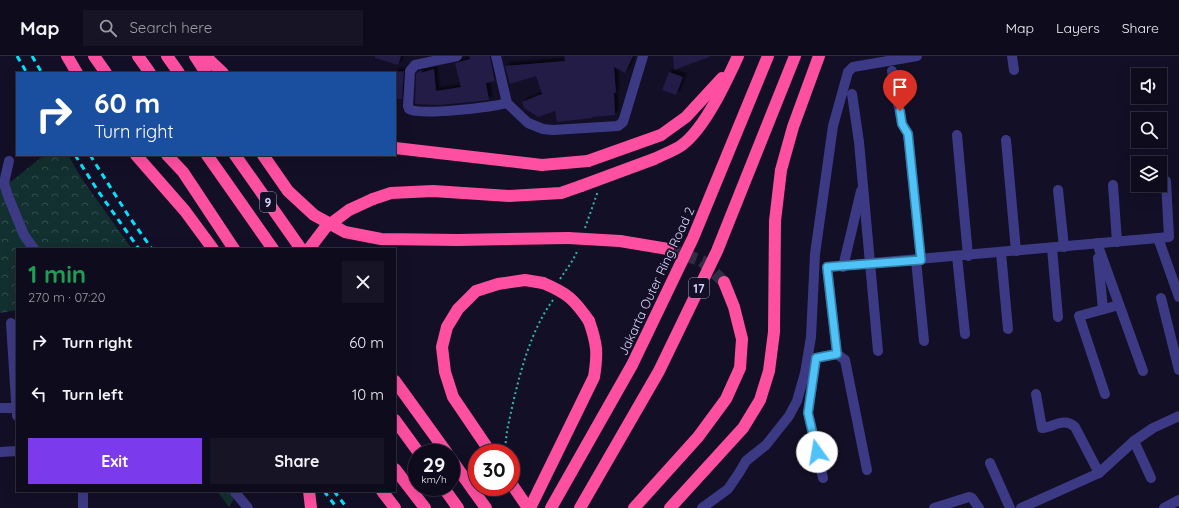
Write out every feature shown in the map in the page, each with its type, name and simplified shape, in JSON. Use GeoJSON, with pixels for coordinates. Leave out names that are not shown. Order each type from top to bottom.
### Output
{"type":"FeatureCollection","features":[{"type":"Feature","properties":{"kind":"highway"},"geometry":{"type":"LineString","coordinates":[[67,56],[76,72]]}},
{"type":"Feature","properties":{"kind":"highway"},"geometry":{"type":"LineString","coordinates":[[94,56],[105,72]]}},
{"type":"Feature","properties":{"kind":"highway"},"geometry":{"type":"LineString","coordinates":[[138,56],[149,72]]}},
{"type":"Feature","properties":{"kind":"highway"},"geometry":{"type":"LineString","coordinates":[[167,56],[178,72]]}},
{"type":"Feature","properties":{"kind":"highway"},"geometry":{"type":"LineString","coordinates":[[195,56],[205,72]]}},
{"type":"Feature","properties":{"kind":"highway"},"geometry":{"type":"LineString","coordinates":[[205,56],[222,72]]}},
{"type":"Feature","properties":{"kind":"highway","name":"Jakarta Outer Ring Road 2"},"geometry":{"type":"LineString","coordinates":[[551,508],[632,365],[693,238],[768,56]]}},
{"type":"Feature","properties":{"kind":"highway","name":"17"},"geometry":{"type":"LineString","coordinates":[[580,508],[659,372],[717,251],[796,56]]}},
{"type":"Feature","properties":{"kind":"highway"},"geometry":{"type":"LineString","coordinates":[[670,508],[743,428],[760,400],[769,370],[774,332],[775,220],[781,170],[793,127],[819,56]]}},
{"type":"Feature","properties":{"kind":"highway"},"geometry":{"type":"LineString","coordinates":[[396,148],[542,165],[588,162],[661,135],[686,118],[737,59]]}},
{"type":"Feature","properties":{"kind":"highway"},"geometry":{"type":"LineString","coordinates":[[310,248],[325,228],[349,210],[391,193],[433,191],[509,196],[562,193],[654,159],[682,145],[699,129],[737,59]]}},
{"type":"Feature","properties":{"kind":"highway"},"geometry":{"type":"LineString","coordinates":[[137,156],[184,211],[212,248]]}},
{"type":"Feature","properties":{"kind":"highway"},"geometry":{"type":"LineString","coordinates":[[168,156],[183,172],[233,248]]}},
{"type":"Feature","properties":{"kind":"highway","name":"9"},"geometry":{"type":"LineString","coordinates":[[208,156],[271,248]]}},
{"type":"Feature","properties":{"kind":"highway","name":"9"},"geometry":{"type":"LineString","coordinates":[[236,156],[300,248]]}},
{"type":"Feature","properties":{"kind":"highway"},"geometry":{"type":"LineString","coordinates":[[264,156],[288,191],[314,216],[345,232],[381,239],[458,240],[568,238],[620,241],[668,249]]}},
{"type":"Feature","properties":{"kind":"highway"},"geometry":{"type":"LineString","coordinates":[[485,444],[453,398],[445,372],[442,347],[446,327],[458,309],[476,291],[498,284],[525,280],[543,283],[561,290],[578,304],[589,321],[595,337],[597,357],[594,377],[545,479],[529,508],[520,496]]}},
{"type":"Feature","properties":{"kind":"highway"},"geometry":{"type":"LineString","coordinates":[[634,508],[703,430],[726,399],[740,368],[742,339],[734,307],[724,282]]}},
{"type":"Feature","properties":{"kind":"highway"},"geometry":{"type":"LineString","coordinates":[[396,382],[440,444]]}},
{"type":"Feature","properties":{"kind":"highway"},"geometry":{"type":"LineString","coordinates":[[396,421],[412,444]]}},
{"type":"Feature","properties":{"kind":"highway"},"geometry":{"type":"LineString","coordinates":[[396,470],[425,508]]}},
{"type":"Feature","properties":{"kind":"highway"},"geometry":{"type":"LineString","coordinates":[[460,472],[486,508]]}},
{"type":"Feature","properties":{"kind":"highway"},"geometry":{"type":"LineString","coordinates":[[681,508],[698,477]]}},
{"type":"Feature","properties":{"kind":"highway"},"geometry":{"type":"LineString","coordinates":[[309,492],[311,508]]}},
{"type":"Feature","properties":{"kind":"highway"},"geometry":{"type":"LineString","coordinates":[[383,492],[395,508]]}},
{"type":"Feature","properties":{"kind":"highway"},"geometry":{"type":"LineString","coordinates":[[449,496],[457,507]]}},
{"type":"Feature","properties":{"kind":"street"},"geometry":{"type":"LineString","coordinates":[[425,56],[410,72],[408,106],[411,110],[448,111],[507,103]]}},
{"type":"Feature","properties":{"kind":"street"},"geometry":{"type":"LineString","coordinates":[[415,65],[457,56]]}},
{"type":"Feature","properties":{"kind":"street"},"geometry":{"type":"LineString","coordinates":[[496,56],[507,103],[528,123],[543,129],[618,126],[623,122],[643,56]]}},
{"type":"Feature","properties":{"kind":"street"},"geometry":{"type":"LineString","coordinates":[[702,508],[728,489],[746,461],[766,445],[789,416],[797,401],[805,373],[811,337],[815,254],[833,126],[848,72],[853,67],[917,56]]}},
{"type":"Feature","properties":{"kind":"street"},"geometry":{"type":"LineString","coordinates":[[1012,56],[1014,70]]}},
{"type":"Feature","properties":{"kind":"street"},"geometry":{"type":"LineString","coordinates":[[892,71],[902,124],[908,134],[924,341]]}},
{"type":"Feature","properties":{"kind":"street"},"geometry":{"type":"LineString","coordinates":[[852,94],[859,142],[878,351]]}},
{"type":"Feature","properties":{"kind":"street"},"geometry":{"type":"LineString","coordinates":[[957,135],[968,256]]}},
{"type":"Feature","properties":{"kind":"street"},"geometry":{"type":"LineString","coordinates":[[1006,140],[1016,251]]}},
{"type":"Feature","properties":{"kind":"street"},"geometry":{"type":"LineString","coordinates":[[9,160],[4,183],[24,235],[33,248]]}},
{"type":"Feature","properties":{"kind":"street"},"geometry":{"type":"LineString","coordinates":[[843,267],[863,182]]}},
{"type":"Feature","properties":{"kind":"street"},"geometry":{"type":"LineString","coordinates":[[1113,185],[1117,242]]}},
{"type":"Feature","properties":{"kind":"street"},"geometry":{"type":"LineString","coordinates":[[1058,190],[1064,247]]}},
{"type":"Feature","properties":{"kind":"street"},"geometry":{"type":"LineString","coordinates":[[867,470],[845,360],[837,354],[827,267],[843,267],[1169,237],[1167,192]]}},
{"type":"Feature","properties":{"kind":"street"},"geometry":{"type":"LineString","coordinates":[[1158,238],[1179,297]]}},
{"type":"Feature","properties":{"kind":"street"},"geometry":{"type":"LineString","coordinates":[[1097,244],[1143,371]]}},
{"type":"Feature","properties":{"kind":"street"},"geometry":{"type":"LineString","coordinates":[[1097,244],[1102,310]]}},
{"type":"Feature","properties":{"kind":"street"},"geometry":{"type":"LineString","coordinates":[[1052,248],[1058,317]]}},
{"type":"Feature","properties":{"kind":"street"},"geometry":{"type":"LineString","coordinates":[[1001,253],[1008,328]]}},
{"type":"Feature","properties":{"kind":"street"},"geometry":{"type":"LineString","coordinates":[[957,256],[965,334]]}},
{"type":"Feature","properties":{"kind":"street"},"geometry":{"type":"LineString","coordinates":[[1161,298],[1179,370]]}},
{"type":"Feature","properties":{"kind":"street"},"geometry":{"type":"LineString","coordinates":[[1105,394],[1080,316],[1119,305]]}},
{"type":"Feature","properties":{"kind":"street"},"geometry":{"type":"LineString","coordinates":[[0,408],[16,408],[11,323]]}},
{"type":"Feature","properties":{"kind":"street"},"geometry":{"type":"LineString","coordinates":[[823,478],[808,413],[816,358],[837,354]]}},
{"type":"Feature","properties":{"kind":"street"},"geometry":{"type":"LineString","coordinates":[[1036,394],[1042,428],[1064,422],[1075,427],[1100,473]]}},
{"type":"Feature","properties":{"kind":"street"},"geometry":{"type":"LineString","coordinates":[[1021,508],[1100,473],[1134,441],[1153,428],[1179,416]]}},
{"type":"Feature","properties":{"kind":"street"},"geometry":{"type":"LineString","coordinates":[[1134,441],[1151,478]]}},
{"type":"Feature","properties":{"kind":"street"},"geometry":{"type":"LineString","coordinates":[[0,452],[16,451]]}},
{"type":"Feature","properties":{"kind":"street"},"geometry":{"type":"LineString","coordinates":[[990,463],[1010,508]]}},
{"type":"Feature","properties":{"kind":"street"},"geometry":{"type":"LineString","coordinates":[[83,492],[83,508]]}},
{"type":"Feature","properties":{"kind":"street"},"geometry":{"type":"LineString","coordinates":[[235,492],[248,508]]}},
{"type":"Feature","properties":{"kind":"street"},"geometry":{"type":"LineString","coordinates":[[934,508],[968,497],[972,498],[979,508]]}},
{"type":"Feature","properties":{"kind":"street"},"geometry":{"type":"LineString","coordinates":[[1164,508],[1179,500]]}},
{"type":"Feature","properties":{"kind":"path"},"geometry":{"type":"LineString","coordinates":[[584,231],[600,188]]}},
{"type":"Feature","properties":{"kind":"path"},"geometry":{"type":"LineString","coordinates":[[560,281],[567,268],[574,261],[579,246]]}},
{"type":"Feature","properties":{"kind":"path"},"geometry":{"type":"LineString","coordinates":[[505,444],[522,366],[544,312],[553,300]]}},
{"type":"Feature","properties":{"kind":"green space"},"geometry":{"type":"Polygon","coordinates":[[[43,156],[69,156],[82,179],[131,248],[16,248],[16,310],[0,313],[0,184],[12,181],[43,156]]]}},
{"type":"Feature","properties":{"kind":"green space"},"geometry":{"type":"Polygon","coordinates":[[[218,492],[237,492],[229,507],[218,492]]]}},
{"type":"Feature","properties":{"kind":"building"},"geometry":{"type":"Polygon","coordinates":[[[375,56],[401,56],[398,65],[375,58],[375,56]]]}},
{"type":"Feature","properties":{"kind":"building"},"geometry":{"type":"Polygon","coordinates":[[[469,56],[490,56],[495,81],[486,83],[489,100],[441,105],[415,104],[416,74],[419,71],[423,70],[420,73],[434,69],[436,91],[461,87],[455,63],[470,59],[469,56]]]}},
{"type":"Feature","properties":{"kind":"building"},"geometry":{"type":"Polygon","coordinates":[[[564,56],[633,56],[625,73],[614,67],[616,93],[614,93],[615,115],[557,122],[555,111],[538,117],[524,108],[522,102],[542,94],[536,76],[510,84],[505,66],[565,61],[564,56]]]}},
{"type":"Feature","properties":{"kind":"building"},"geometry":{"type":"Polygon","coordinates":[[[673,56],[709,56],[709,57],[674,70],[673,56]]]}},
{"type":"Feature","properties":{"kind":"building"},"geometry":{"type":"Polygon","coordinates":[[[404,71],[402,99],[396,99],[395,72],[404,71]]]}},
{"type":"Feature","properties":{"kind":"building"},"geometry":{"type":"Polygon","coordinates":[[[669,72],[683,77],[676,95],[662,90],[669,72]]]}},
{"type":"Feature","properties":{"kind":"tunnel"},"geometry":{"type":"LineString","coordinates":[[668,249],[702,261],[724,282]]}},
{"type":"Feature","properties":{"kind":"railway"},"geometry":{"type":"LineString","coordinates":[[17,56],[26,72]]}},
{"type":"Feature","properties":{"kind":"railway"},"geometry":{"type":"LineString","coordinates":[[32,56],[41,72]]}},
{"type":"Feature","properties":{"kind":"railway"},"geometry":{"type":"LineString","coordinates":[[76,156],[98,191],[138,248]]}},
{"type":"Feature","properties":{"kind":"railway"},"geometry":{"type":"LineString","coordinates":[[91,156],[128,215],[151,248]]}},
{"type":"Feature","properties":{"kind":"railway"},"geometry":{"type":"LineString","coordinates":[[325,492],[337,508]]}},
{"type":"Feature","properties":{"kind":"railway"},"geometry":{"type":"LineString","coordinates":[[335,492],[347,508]]}},
{"type":"Feature","properties":{"kind":"route"},"geometry":{"type":"LineString","coordinates":[[817,452],[808,413],[816,358],[837,354],[827,267],[921,260],[908,134],[902,124],[900,111]]}}]}
